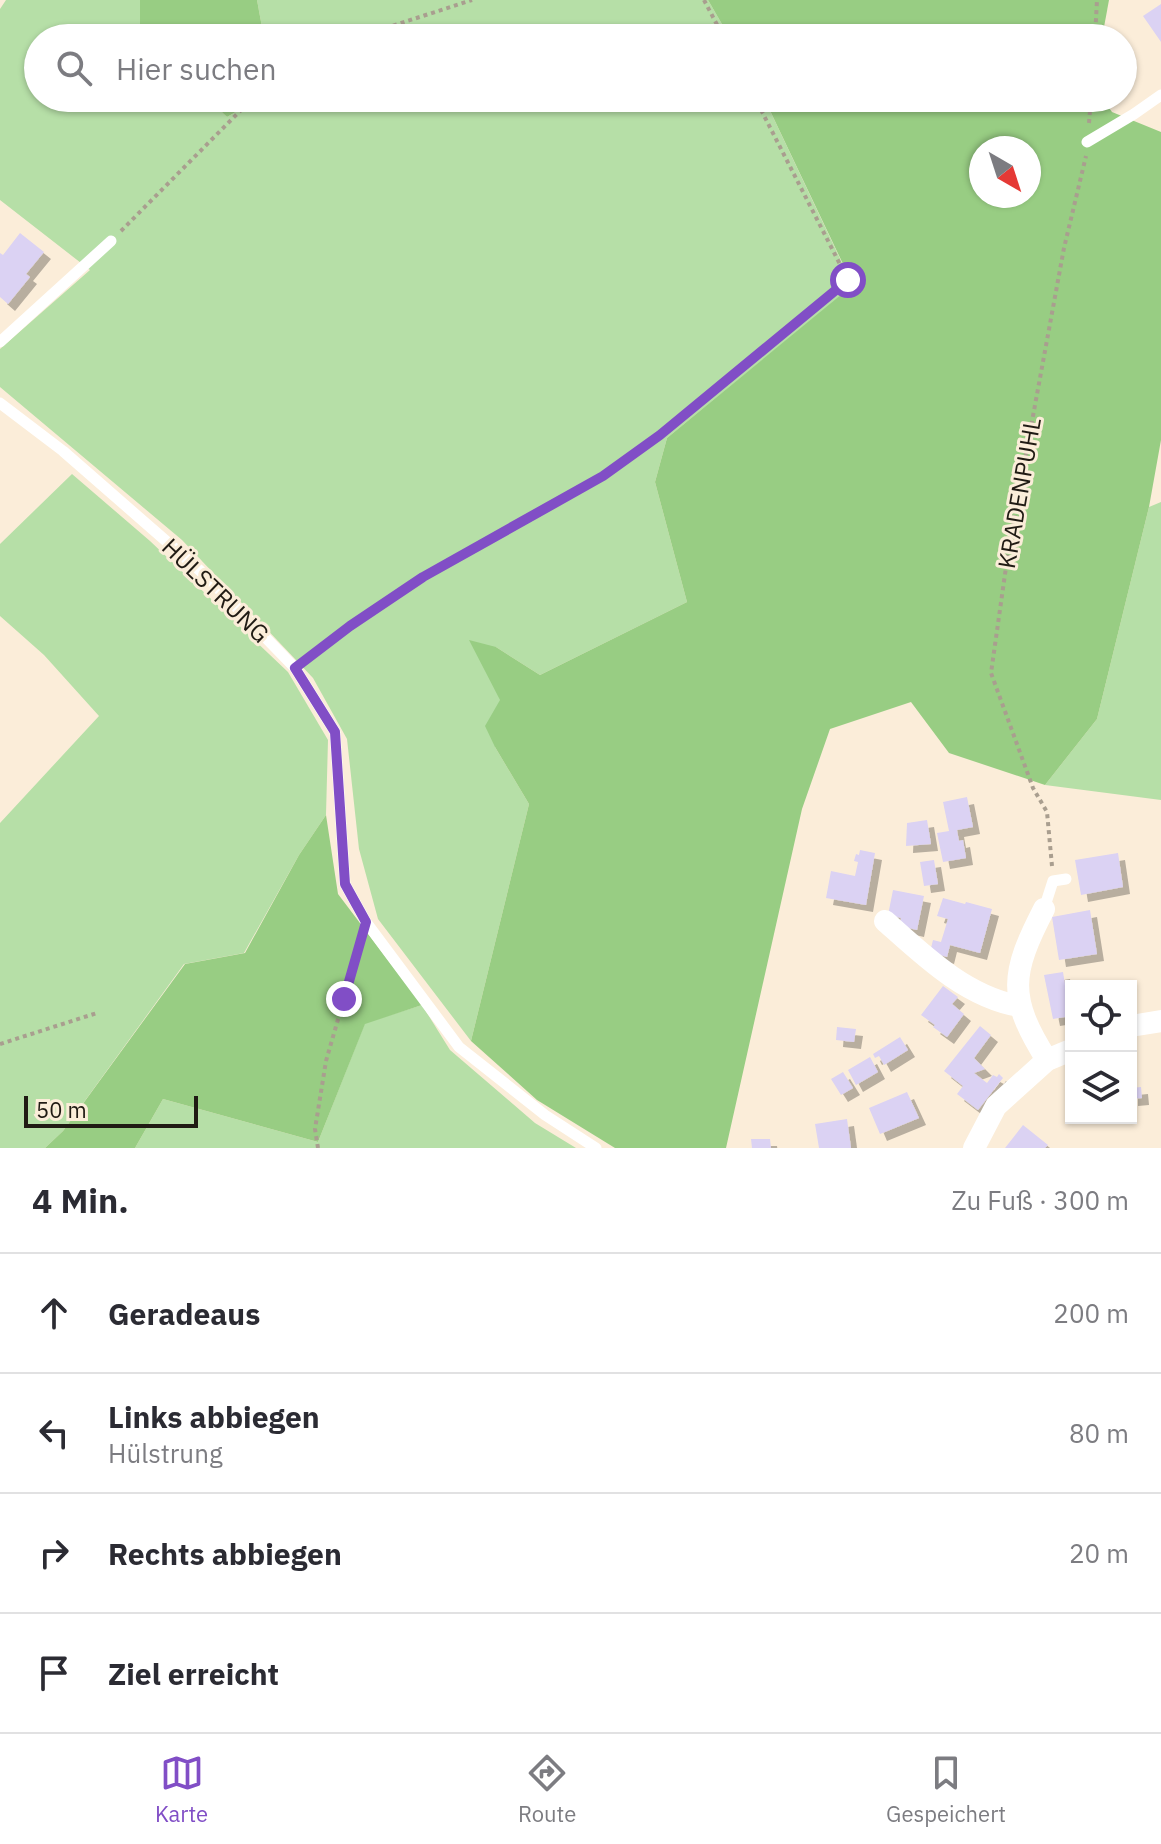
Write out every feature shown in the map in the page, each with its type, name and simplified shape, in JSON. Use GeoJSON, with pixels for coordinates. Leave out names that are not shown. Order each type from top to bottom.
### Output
{"type":"FeatureCollection","features":[{"type":"Feature","properties":{"kind":"street"},"geometry":{"type":"LineString","coordinates":[[1044,909],[1028,938],[1017,983],[1019,1006],[1047,1060]]}},
{"type":"Feature","properties":{"kind":"street"},"geometry":{"type":"LineString","coordinates":[[885,921],[946,972],[968,986],[1003,1003],[1019,1006]]}},
{"type":"Feature","properties":{"kind":"street"},"geometry":{"type":"LineString","coordinates":[[1137,1025],[1161,1021]]}},
{"type":"Feature","properties":{"kind":"street"},"geometry":{"type":"LineString","coordinates":[[974,1148],[996,1106],[1047,1060],[1066,1052]]}},
{"type":"Feature","properties":{"kind":"lane"},"geometry":{"type":"LineString","coordinates":[[1137,110],[1161,95]]}},
{"type":"Feature","properties":{"kind":"lane"},"geometry":{"type":"LineString","coordinates":[[1087,142],[1134,112]]}},
{"type":"Feature","properties":{"kind":"lane"},"geometry":{"type":"LineString","coordinates":[[0,342],[111,241]]}},
{"type":"Feature","properties":{"kind":"lane","name":"HÜLSTRUNG"},"geometry":{"type":"LineString","coordinates":[[0,403],[63,451],[205,575],[295,668],[335,732],[345,884],[366,922],[459,1047],[545,1115],[596,1148]]}},
{"type":"Feature","properties":{"kind":"lane"},"geometry":{"type":"LineString","coordinates":[[1044,909],[1059,880]]}},
{"type":"Feature","properties":{"kind":"path"},"geometry":{"type":"LineString","coordinates":[[398,24],[472,0]]}},
{"type":"Feature","properties":{"kind":"path"},"geometry":{"type":"LineString","coordinates":[[704,0],[717,24]]}},
{"type":"Feature","properties":{"kind":"path"},"geometry":{"type":"LineString","coordinates":[[1096,24],[1097,0]]}},
{"type":"Feature","properties":{"kind":"path"},"geometry":{"type":"LineString","coordinates":[[111,241],[239,112]]}},
{"type":"Feature","properties":{"kind":"path"},"geometry":{"type":"LineString","coordinates":[[295,668],[423,577],[603,476],[660,435],[848,280],[762,112]]}},
{"type":"Feature","properties":{"kind":"path","name":"KRADENPUHL"},"geometry":{"type":"LineString","coordinates":[[1059,880],[1047,812],[1033,788],[991,673],[1009,546],[1064,248],[1086,155],[1090,112]]}},
{"type":"Feature","properties":{"kind":"path"},"geometry":{"type":"LineString","coordinates":[[318,1148],[315,1129],[326,1061],[366,922]]}},
{"type":"Feature","properties":{"kind":"path"},"geometry":{"type":"LineString","coordinates":[[0,1044],[97,1013]]}},
{"type":"Feature","properties":{"kind":"green space"},"geometry":{"type":"Polygon","coordinates":[[[6,0],[140,0],[140,24],[24,24],[24,112],[222,112],[227,117],[236,112],[771,112],[853,286],[667,438],[655,482],[687,602],[540,675],[496,647],[500,700],[495,747],[529,804],[471,1041],[378,919],[359,849],[347,739],[313,678],[182,540],[0,387],[0,349],[90,270],[0,200],[0,9],[6,0]]]}},
{"type":"Feature","properties":{"kind":"green space"},"geometry":{"type":"Polygon","coordinates":[[[140,0],[257,0],[261,24],[140,24],[140,0]]]}},
{"type":"Feature","properties":{"kind":"green space"},"geometry":{"type":"Polygon","coordinates":[[[257,0],[708,0],[722,24],[261,24],[257,0]]]}},
{"type":"Feature","properties":{"kind":"green space"},"geometry":{"type":"Polygon","coordinates":[[[708,0],[1109,0],[1105,24],[722,24],[708,0]]]}},
{"type":"Feature","properties":{"kind":"green space"},"geometry":{"type":"Polygon","coordinates":[[[771,112],[1112,112],[1161,132],[1161,440],[1149,507],[1097,719],[1045,785],[949,753],[911,702],[830,729],[802,809],[726,1148],[615,1148],[537,1100],[471,1041],[529,804],[485,726],[500,700],[469,640],[496,647],[540,675],[687,602],[655,482],[667,438],[853,285],[771,112]]]}},
{"type":"Feature","properties":{"kind":"green space"},"geometry":{"type":"Polygon","coordinates":[[[72,474],[150,541],[288,672],[328,740],[326,815],[299,855],[244,953],[184,964],[63,1131],[45,1148],[0,1148],[0,823],[99,716],[44,655],[0,616],[0,544],[72,474]]]}},
{"type":"Feature","properties":{"kind":"green space"},"geometry":{"type":"Polygon","coordinates":[[[1161,502],[1161,800],[1045,785],[1097,719],[1149,507],[1161,502]]]}},
{"type":"Feature","properties":{"kind":"green space"},"geometry":{"type":"Polygon","coordinates":[[[326,815],[338,894],[422,1005],[365,1024],[318,1142],[163,1099],[135,1148],[45,1148],[63,1131],[185,964],[245,953],[299,855],[326,815]]]}},
{"type":"Feature","properties":{"kind":"green space"},"geometry":{"type":"Polygon","coordinates":[[[422,1005],[450,1050],[535,1123],[576,1148],[135,1148],[163,1099],[318,1142],[365,1023],[422,1005]]]}},
{"type":"Feature","properties":{"kind":"building"},"geometry":{"type":"Polygon","coordinates":[[[1161,4],[1161,42],[1143,16],[1161,4]]]}},
{"type":"Feature","properties":{"kind":"building"},"geometry":{"type":"Polygon","coordinates":[[[20,233],[44,252],[26,274],[30,277],[8,304],[0,297],[0,253],[3,255],[20,233]]]}},
{"type":"Feature","properties":{"kind":"building"},"geometry":{"type":"Polygon","coordinates":[[[967,797],[973,827],[957,830],[959,841],[963,840],[966,858],[943,862],[937,833],[949,831],[943,802],[967,797]]]}},
{"type":"Feature","properties":{"kind":"building"},"geometry":{"type":"Polygon","coordinates":[[[927,820],[931,844],[906,846],[907,823],[927,820]]]}},
{"type":"Feature","properties":{"kind":"building"},"geometry":{"type":"Polygon","coordinates":[[[860,850],[875,853],[866,905],[826,898],[831,871],[855,876],[858,862],[854,861],[860,850]]]}},
{"type":"Feature","properties":{"kind":"building"},"geometry":{"type":"Polygon","coordinates":[[[1118,853],[1123,887],[1081,895],[1075,860],[1118,853]]]}},
{"type":"Feature","properties":{"kind":"building"},"geometry":{"type":"Polygon","coordinates":[[[934,860],[938,884],[924,886],[920,862],[934,860]]]}},
{"type":"Feature","properties":{"kind":"building"},"geometry":{"type":"Polygon","coordinates":[[[893,890],[924,896],[917,930],[900,926],[901,918],[888,915],[893,890]]]}},
{"type":"Feature","properties":{"kind":"building"},"geometry":{"type":"Polygon","coordinates":[[[943,898],[992,909],[980,953],[950,945],[947,957],[930,952],[933,940],[941,942],[948,919],[937,916],[943,898]]]}},
{"type":"Feature","properties":{"kind":"building"},"geometry":{"type":"Polygon","coordinates":[[[1090,910],[1097,954],[1059,960],[1052,917],[1090,910]]]}},
{"type":"Feature","properties":{"kind":"building"},"geometry":{"type":"Polygon","coordinates":[[[1063,972],[1065,1017],[1053,1019],[1044,975],[1063,972]]]}},
{"type":"Feature","properties":{"kind":"building"},"geometry":{"type":"Polygon","coordinates":[[[943,986],[958,997],[952,1004],[964,1014],[947,1037],[921,1015],[943,986]]]}},
{"type":"Feature","properties":{"kind":"building"},"geometry":{"type":"Polygon","coordinates":[[[980,1026],[991,1035],[974,1058],[985,1069],[974,1073],[987,1083],[993,1075],[997,1077],[999,1074],[1003,1078],[978,1110],[957,1094],[963,1086],[944,1071],[980,1026]]]}},
{"type":"Feature","properties":{"kind":"building"},"geometry":{"type":"Polygon","coordinates":[[[837,1027],[856,1029],[854,1042],[836,1040],[837,1027]]]}},
{"type":"Feature","properties":{"kind":"building"},"geometry":{"type":"Polygon","coordinates":[[[900,1037],[908,1050],[884,1065],[879,1056],[875,1058],[873,1054],[900,1037]]]}},
{"type":"Feature","properties":{"kind":"building"},"geometry":{"type":"Polygon","coordinates":[[[870,1057],[878,1072],[856,1085],[848,1070],[870,1057]]]}},
{"type":"Feature","properties":{"kind":"building"},"geometry":{"type":"Polygon","coordinates":[[[843,1072],[853,1088],[841,1095],[831,1079],[843,1072]]]}},
{"type":"Feature","properties":{"kind":"building"},"geometry":{"type":"Polygon","coordinates":[[[1137,1087],[1141,1087],[1142,1098],[1137,1098],[1137,1087]]]}},
{"type":"Feature","properties":{"kind":"building"},"geometry":{"type":"Polygon","coordinates":[[[907,1092],[919,1118],[880,1134],[869,1108],[907,1092]]]}},
{"type":"Feature","properties":{"kind":"building"},"geometry":{"type":"Polygon","coordinates":[[[847,1119],[851,1148],[819,1148],[815,1124],[847,1119]]]}},
{"type":"Feature","properties":{"kind":"building"},"geometry":{"type":"Polygon","coordinates":[[[1023,1125],[1048,1145],[1045,1148],[1005,1148],[1023,1125]]]}},
{"type":"Feature","properties":{"kind":"building"},"geometry":{"type":"Polygon","coordinates":[[[751,1139],[770,1139],[771,1148],[752,1148],[751,1139]]]}},
{"type":"Feature","properties":{"kind":"route"},"geometry":{"type":"LineString","coordinates":[[344,999],[366,922],[345,884],[335,732],[295,668],[423,577],[603,476],[660,435],[848,280]]}}]}
